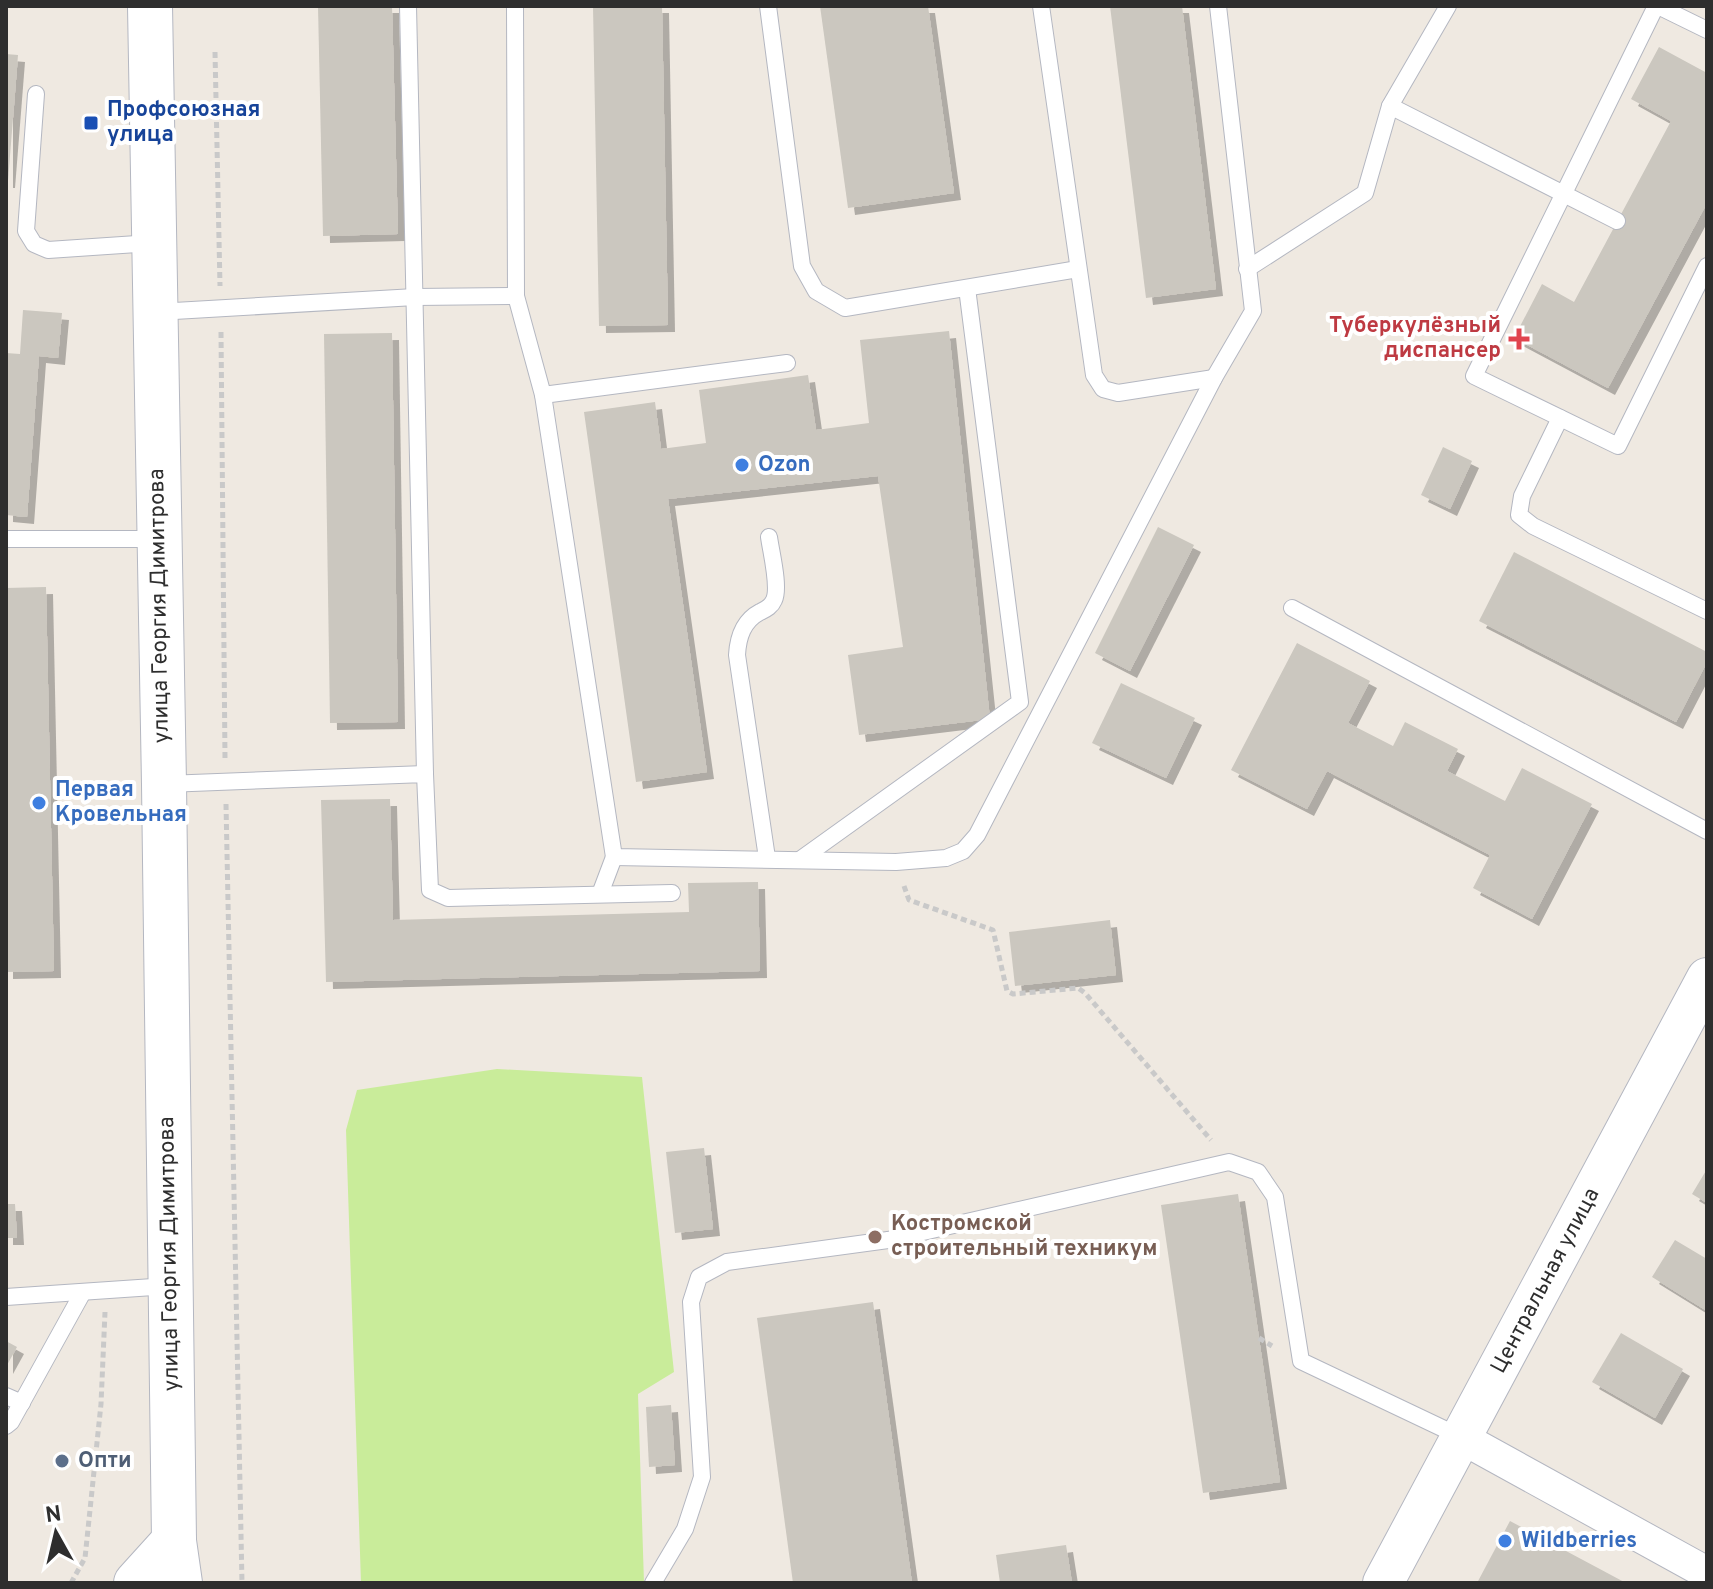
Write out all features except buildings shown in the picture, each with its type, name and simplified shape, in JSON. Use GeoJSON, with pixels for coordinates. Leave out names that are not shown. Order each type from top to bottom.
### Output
{"type":"FeatureCollection","features":[{"type":"Feature","properties":{"kind":"main road","name":"улица Георгия Димитрова"},"geometry":{"type":"LineString","coordinates":[[136,1583],[177,1562],[150,6]]}},
{"type":"Feature","properties":{"kind":"street","name":"Центральная улица"},"geometry":{"type":"LineString","coordinates":[[1383,1583],[1707,978]]}},
{"type":"Feature","properties":{"kind":"street"},"geometry":{"type":"LineString","coordinates":[[1462,1438],[1707,1573]]}},
{"type":"Feature","properties":{"kind":"lane"},"geometry":{"type":"LineString","coordinates":[[408,6],[430,890],[448,898],[672,893]]}},
{"type":"Feature","properties":{"kind":"lane"},"geometry":{"type":"LineString","coordinates":[[515,6],[516,296],[543,395],[614,857],[600,894]]}},
{"type":"Feature","properties":{"kind":"lane"},"geometry":{"type":"LineString","coordinates":[[768,6],[802,266],[816,291],[845,308],[1078,269]]}},
{"type":"Feature","properties":{"kind":"lane"},"geometry":{"type":"LineString","coordinates":[[1041,6],[1094,375],[1103,389],[1118,393],[1214,378]]}},
{"type":"Feature","properties":{"kind":"lane"},"geometry":{"type":"LineString","coordinates":[[614,857],[896,862],[946,858],[963,851],[977,835],[1214,378],[1253,311],[1218,6]]}},
{"type":"Feature","properties":{"kind":"lane"},"geometry":{"type":"LineString","coordinates":[[1247,269],[1365,193],[1390,106],[1448,6]]}},
{"type":"Feature","properties":{"kind":"lane"},"geometry":{"type":"LineString","coordinates":[[1707,30],[1657,6],[1474,376],[1618,446],[1707,266]]}},
{"type":"Feature","properties":{"kind":"lane"},"geometry":{"type":"LineString","coordinates":[[36,94],[26,231],[34,244],[48,250],[154,243]]}},
{"type":"Feature","properties":{"kind":"lane"},"geometry":{"type":"LineString","coordinates":[[1390,106],[1617,221]]}},
{"type":"Feature","properties":{"kind":"lane"},"geometry":{"type":"LineString","coordinates":[[967,288],[1020,702]]}},
{"type":"Feature","properties":{"kind":"lane"},"geometry":{"type":"LineString","coordinates":[[155,313],[415,297],[516,296]]}},
{"type":"Feature","properties":{"kind":"lane"},"geometry":{"type":"LineString","coordinates":[[543,395],[787,363]]}},
{"type":"Feature","properties":{"kind":"lane"},"geometry":{"type":"LineString","coordinates":[[1560,418],[1522,496],[1519,515],[1533,526],[1707,611]]}},
{"type":"Feature","properties":{"kind":"lane"},"geometry":{"type":"LineString","coordinates":[[767,858],[737,655],[738,638],[744,625],[769,608],[776,598],[769,537]]}},
{"type":"Feature","properties":{"kind":"lane"},"geometry":{"type":"LineString","coordinates":[[6,539],[158,539]]}},
{"type":"Feature","properties":{"kind":"lane"},"geometry":{"type":"LineString","coordinates":[[1292,608],[1707,831]]}},
{"type":"Feature","properties":{"kind":"lane"},"geometry":{"type":"LineString","coordinates":[[801,859],[1020,702],[1057,682]]}},
{"type":"Feature","properties":{"kind":"lane"},"geometry":{"type":"LineString","coordinates":[[164,784],[425,774]]}},
{"type":"Feature","properties":{"kind":"lane"},"geometry":{"type":"LineString","coordinates":[[653,1583],[685,1529],[702,1477],[691,1302],[699,1277],[727,1262],[888,1240],[1229,1162],[1258,1172],[1275,1197],[1301,1361],[1462,1438]]}},
{"type":"Feature","properties":{"kind":"lane"},"geometry":{"type":"LineString","coordinates":[[6,1297],[170,1286]]}},
{"type":"Feature","properties":{"kind":"lane"},"geometry":{"type":"LineString","coordinates":[[6,1426],[22,1403],[83,1292]]}},
{"type":"Feature","properties":{"kind":"lane"},"geometry":{"type":"LineString","coordinates":[[6,1396],[22,1403]]}},
{"type":"Feature","properties":{"kind":"path"},"geometry":{"type":"LineString","coordinates":[[215,52],[242,1583]]}},
{"type":"Feature","properties":{"kind":"path"},"geometry":{"type":"LineString","coordinates":[[896,862],[909,900],[993,930],[1003,985],[1007,991],[1013,994],[1078,988],[1085,993],[1229,1162]]}},
{"type":"Feature","properties":{"kind":"path"},"geometry":{"type":"LineString","coordinates":[[71,1583],[85,1558],[101,1404],[105,1291]]}},
{"type":"Feature","properties":{"kind":"green space"},"geometry":{"type":"Polygon","coordinates":[[[497,1069],[642,1077],[674,1372],[638,1394],[644,1583],[361,1583],[346,1130],[357,1090],[497,1069]]]}},
{"type":"Feature","properties":{"kind":"place","name":"Профсоюзная улица"},"geometry":{"type":"Point","coordinates":[91,123]}},
{"type":"Feature","properties":{"kind":"place","name":"Туберкулёзный диспансер"},"geometry":{"type":"Point","coordinates":[1519,339]}},
{"type":"Feature","properties":{"kind":"place","name":"Ozon"},"geometry":{"type":"Point","coordinates":[742,465]}},
{"type":"Feature","properties":{"kind":"place","name":"Первая Кровельная"},"geometry":{"type":"Point","coordinates":[39,803]}},
{"type":"Feature","properties":{"kind":"place","name":"Костромской строительный техникум"},"geometry":{"type":"Point","coordinates":[875,1237]}},
{"type":"Feature","properties":{"kind":"place","name":"Опти"},"geometry":{"type":"Point","coordinates":[62,1461]}},
{"type":"Feature","properties":{"kind":"place","name":"Wildberries"},"geometry":{"type":"Point","coordinates":[1505,1541]}}]}
